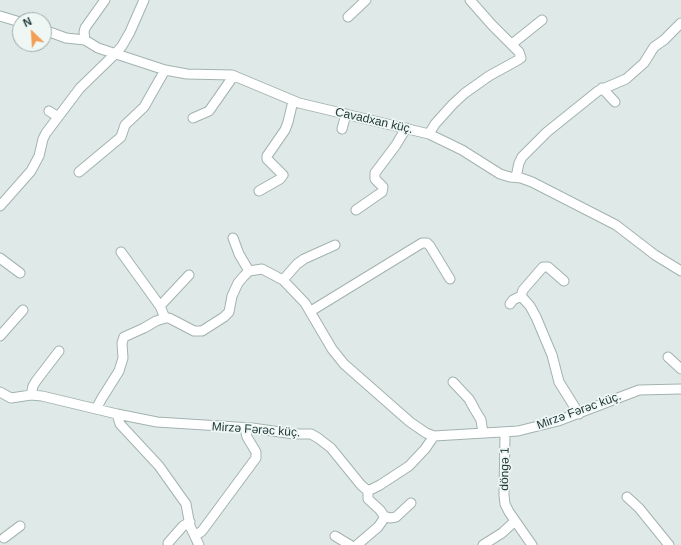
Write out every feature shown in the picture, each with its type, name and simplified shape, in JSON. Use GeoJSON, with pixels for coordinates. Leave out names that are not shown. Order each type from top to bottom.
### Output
{"type":"FeatureCollection","features":[{"type":"Feature","properties":{"kind":"street"},"geometry":{"type":"LineString","coordinates":[[85,40],[85,28],[105,0]]}},
{"type":"Feature","properties":{"kind":"street"},"geometry":{"type":"LineString","coordinates":[[0,206],[31,171],[39,156],[43,139],[58,117],[80,88],[115,54],[130,32],[144,0]]}},
{"type":"Feature","properties":{"kind":"street"},"geometry":{"type":"LineString","coordinates":[[348,17],[366,0]]}},
{"type":"Feature","properties":{"kind":"street"},"geometry":{"type":"LineString","coordinates":[[429,134],[435,124],[465,93],[488,76],[521,58],[519,52],[512,44],[492,25],[470,0]]}},
{"type":"Feature","properties":{"kind":"street"},"geometry":{"type":"LineString","coordinates":[[0,16],[12,20]]}},
{"type":"Feature","properties":{"kind":"street"},"geometry":{"type":"LineString","coordinates":[[512,44],[542,20]]}},
{"type":"Feature","properties":{"kind":"street"},"geometry":{"type":"LineString","coordinates":[[516,177],[519,163],[526,153],[547,132],[590,96],[602,88],[617,84],[626,79],[644,63],[654,47],[664,40],[681,23]]}},
{"type":"Feature","properties":{"kind":"street","name":"Cavadxan küç."},"geometry":{"type":"LineString","coordinates":[[52,33],[66,38],[85,40],[92,46],[165,70],[187,74],[232,75],[293,101],[429,134],[462,150],[500,174],[532,182],[616,225],[655,255],[681,271]]}},
{"type":"Feature","properties":{"kind":"street"},"geometry":{"type":"LineString","coordinates":[[78,172],[121,137],[125,125],[144,107],[165,70]]}},
{"type":"Feature","properties":{"kind":"street"},"geometry":{"type":"LineString","coordinates":[[193,118],[209,111],[230,81],[232,75]]}},
{"type":"Feature","properties":{"kind":"street"},"geometry":{"type":"LineString","coordinates":[[602,88],[615,102]]}},
{"type":"Feature","properties":{"kind":"street"},"geometry":{"type":"LineString","coordinates":[[259,192],[283,177],[282,173],[267,159],[267,156],[285,130],[293,101]]}},
{"type":"Feature","properties":{"kind":"street"},"geometry":{"type":"LineString","coordinates":[[49,111],[58,117]]}},
{"type":"Feature","properties":{"kind":"street"},"geometry":{"type":"LineString","coordinates":[[342,129],[346,114]]}},
{"type":"Feature","properties":{"kind":"street"},"geometry":{"type":"LineString","coordinates":[[356,210],[382,192],[383,187],[375,179],[375,173],[396,145],[406,128]]}},
{"type":"Feature","properties":{"kind":"street"},"geometry":{"type":"LineString","coordinates":[[233,238],[239,254],[249,271]]}},
{"type":"Feature","properties":{"kind":"street"},"geometry":{"type":"LineString","coordinates":[[311,311],[422,243],[427,243],[430,246],[450,279]]}},
{"type":"Feature","properties":{"kind":"street"},"geometry":{"type":"LineString","coordinates":[[283,280],[297,264],[304,259],[335,245]]}},
{"type":"Feature","properties":{"kind":"street"},"geometry":{"type":"LineString","coordinates":[[121,252],[160,306],[165,318]]}},
{"type":"Feature","properties":{"kind":"street"},"geometry":{"type":"LineString","coordinates":[[0,258],[20,273]]}},
{"type":"Feature","properties":{"kind":"street"},"geometry":{"type":"LineString","coordinates":[[510,304],[514,299],[521,296],[523,290],[543,267],[548,267],[564,281]]}},
{"type":"Feature","properties":{"kind":"street"},"geometry":{"type":"LineString","coordinates":[[96,409],[115,380],[119,371],[123,358],[122,343],[124,337],[165,318],[169,318],[194,331],[198,332],[206,330],[229,312],[234,290],[244,276],[249,271],[262,269],[283,280],[292,288],[311,311],[332,350],[344,364],[410,422],[426,433],[434,436],[425,449],[409,466],[368,491]]}},
{"type":"Feature","properties":{"kind":"street"},"geometry":{"type":"LineString","coordinates":[[160,306],[189,275]]}},
{"type":"Feature","properties":{"kind":"street"},"geometry":{"type":"LineString","coordinates":[[521,296],[530,306],[536,317],[552,355],[559,382],[579,414]]}},
{"type":"Feature","properties":{"kind":"street"},"geometry":{"type":"LineString","coordinates":[[0,336],[23,310]]}},
{"type":"Feature","properties":{"kind":"street"},"geometry":{"type":"LineString","coordinates":[[30,395],[36,381],[59,351]]}},
{"type":"Feature","properties":{"kind":"street"},"geometry":{"type":"LineString","coordinates":[[668,357],[681,369]]}},
{"type":"Feature","properties":{"kind":"street"},"geometry":{"type":"LineString","coordinates":[[453,382],[469,399],[476,410],[481,420],[483,432]]}},
{"type":"Feature","properties":{"kind":"street","name":"Mirzə Fərəc küç."},"geometry":{"type":"LineString","coordinates":[[434,436],[483,432],[518,432],[579,414],[640,390],[681,389]]}},
{"type":"Feature","properties":{"kind":"street","name":"Mirzə Fərəc küç."},"geometry":{"type":"LineString","coordinates":[[0,392],[11,398],[30,395],[42,396],[75,405],[157,422],[245,428],[294,434],[308,433],[315,435],[331,448],[361,485],[368,491],[368,499],[384,516]]}},
{"type":"Feature","properties":{"kind":"street"},"geometry":{"type":"LineString","coordinates":[[116,414],[117,420],[120,424],[159,466],[174,485],[186,504],[190,522],[197,541]]}},
{"type":"Feature","properties":{"kind":"street"},"geometry":{"type":"LineString","coordinates":[[197,541],[202,531],[256,458],[256,452],[247,437],[245,428]]}},
{"type":"Feature","properties":{"kind":"street","name":"döngə 1"},"geometry":{"type":"LineString","coordinates":[[505,433],[505,504],[532,545]]}},
{"type":"Feature","properties":{"kind":"street"},"geometry":{"type":"LineString","coordinates":[[627,497],[639,508],[669,545]]}},
{"type":"Feature","properties":{"kind":"street"},"geometry":{"type":"LineString","coordinates":[[357,545],[378,527],[384,516],[390,518],[396,517],[411,503]]}},
{"type":"Feature","properties":{"kind":"street"},"geometry":{"type":"LineString","coordinates":[[483,545],[502,533],[515,521]]}},
{"type":"Feature","properties":{"kind":"street"},"geometry":{"type":"LineString","coordinates":[[168,543],[183,526],[190,522]]}},
{"type":"Feature","properties":{"kind":"street"},"geometry":{"type":"LineString","coordinates":[[11,545],[2,536],[20,526]]}},
{"type":"Feature","properties":{"kind":"street"},"geometry":{"type":"LineString","coordinates":[[335,536],[350,545]]}}]}
